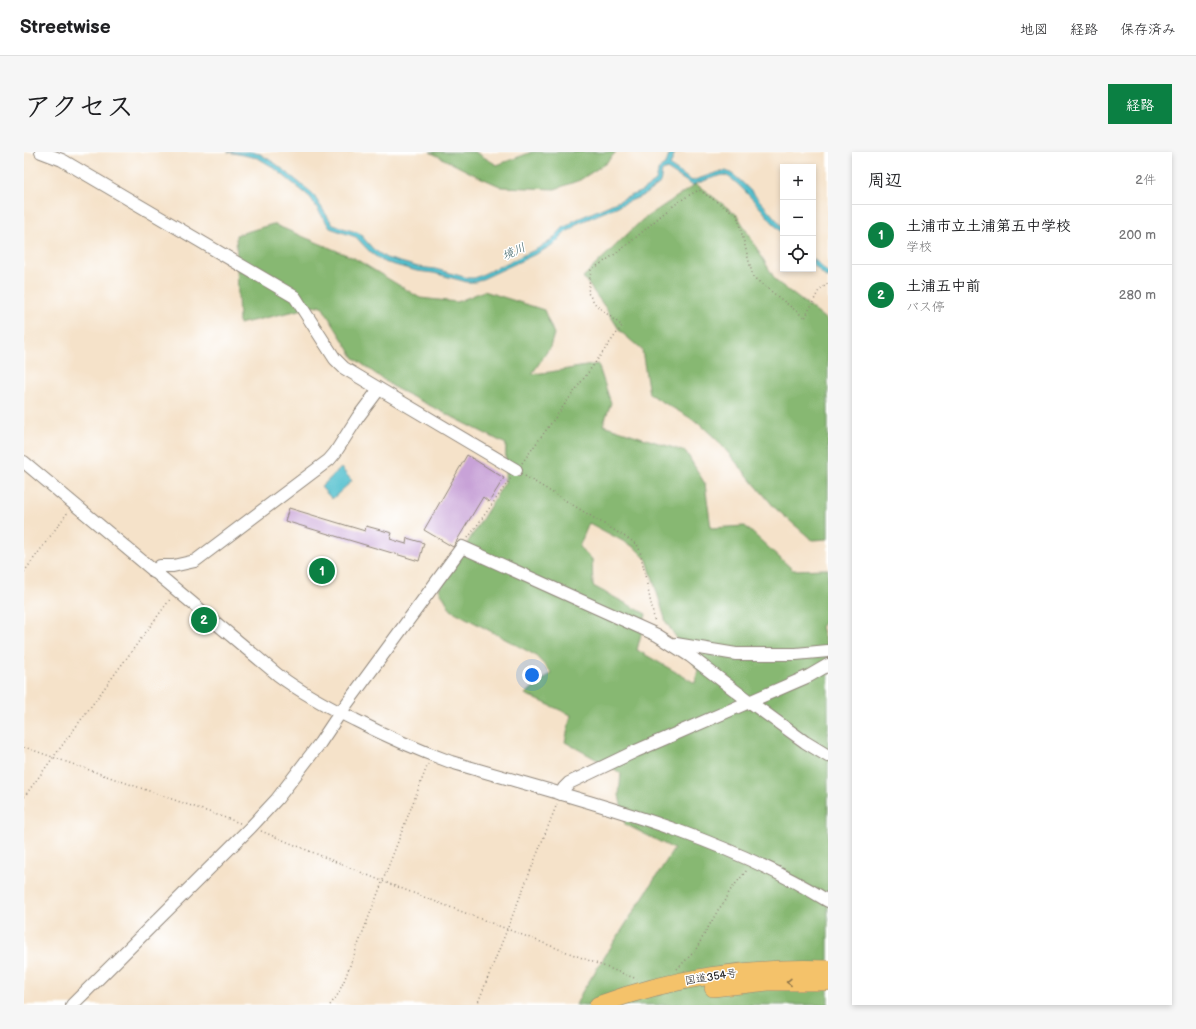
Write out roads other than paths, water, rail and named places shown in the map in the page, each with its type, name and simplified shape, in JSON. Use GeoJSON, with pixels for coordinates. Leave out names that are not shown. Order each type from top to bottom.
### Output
{"type":"FeatureCollection","features":[{"type":"Feature","properties":{"kind":"highway","name":"国道354号"},"geometry":{"type":"LineString","coordinates":[[598,1005],[666,985],[718,975],[769,970],[806,968],[828,969]]}},
{"type":"Feature","properties":{"kind":"highway","name":"国道354号"},"geometry":{"type":"LineString","coordinates":[[635,1005],[692,991],[722,986],[768,982],[828,982]]}},
{"type":"Feature","properties":{"kind":"street"},"geometry":{"type":"LineString","coordinates":[[41,152],[62,160],[295,297],[335,359],[344,368],[516,470]]}},
{"type":"Feature","properties":{"kind":"street"},"geometry":{"type":"LineString","coordinates":[[154,572],[160,566],[173,566],[195,561],[329,460],[379,389]]}},
{"type":"Feature","properties":{"kind":"street"},"geometry":{"type":"LineString","coordinates":[[24,462],[288,683],[340,713],[408,746],[431,755],[679,831],[753,862],[828,901]]}},
{"type":"Feature","properties":{"kind":"street"},"geometry":{"type":"LineString","coordinates":[[72,1005],[251,827],[277,799],[320,743],[340,713],[462,546],[657,635],[690,656],[805,742],[828,756]]}},
{"type":"Feature","properties":{"kind":"street"},"geometry":{"type":"LineString","coordinates":[[670,643],[736,654],[796,654],[828,651]]}},
{"type":"Feature","properties":{"kind":"street"},"geometry":{"type":"LineString","coordinates":[[561,794],[564,788],[569,784],[636,751],[809,676],[828,665]]}},
{"type":"Feature","properties":{"kind":"water"},"geometry":{"type":"Polygon","coordinates":[[[228,152],[250,152],[260,154],[276,164],[312,193],[333,225],[359,233],[373,249],[386,258],[468,278],[475,278],[541,247],[552,240],[564,227],[573,221],[642,191],[656,181],[659,169],[666,164],[670,152],[675,152],[670,166],[692,181],[722,171],[731,173],[755,196],[780,224],[780,231],[745,191],[730,177],[721,175],[692,185],[667,169],[662,171],[660,183],[644,195],[576,224],[555,243],[542,251],[476,282],[467,282],[384,262],[371,253],[356,237],[330,228],[310,197],[273,167],[258,158],[228,152]]]}},
{"type":"Feature","properties":{"kind":"water"},"geometry":{"type":"Polygon","coordinates":[[[816,261],[828,273],[828,279],[816,268],[816,261]]]}},
{"type":"Feature","properties":{"kind":"water"},"geometry":{"type":"Polygon","coordinates":[[[341,468],[352,481],[332,499],[321,487],[341,468]]]}},
{"type":"Feature","properties":{"kind":"place","name":"土浦市立土浦第五中学校"},"geometry":{"type":"Point","coordinates":[322,571]}},
{"type":"Feature","properties":{"kind":"place","name":"土浦五中前"},"geometry":{"type":"Point","coordinates":[204,620]}},
{"type":"Feature","properties":{"kind":"water label","name":"境川"},"geometry":{"type":"Point","coordinates":[514,252]}}]}
